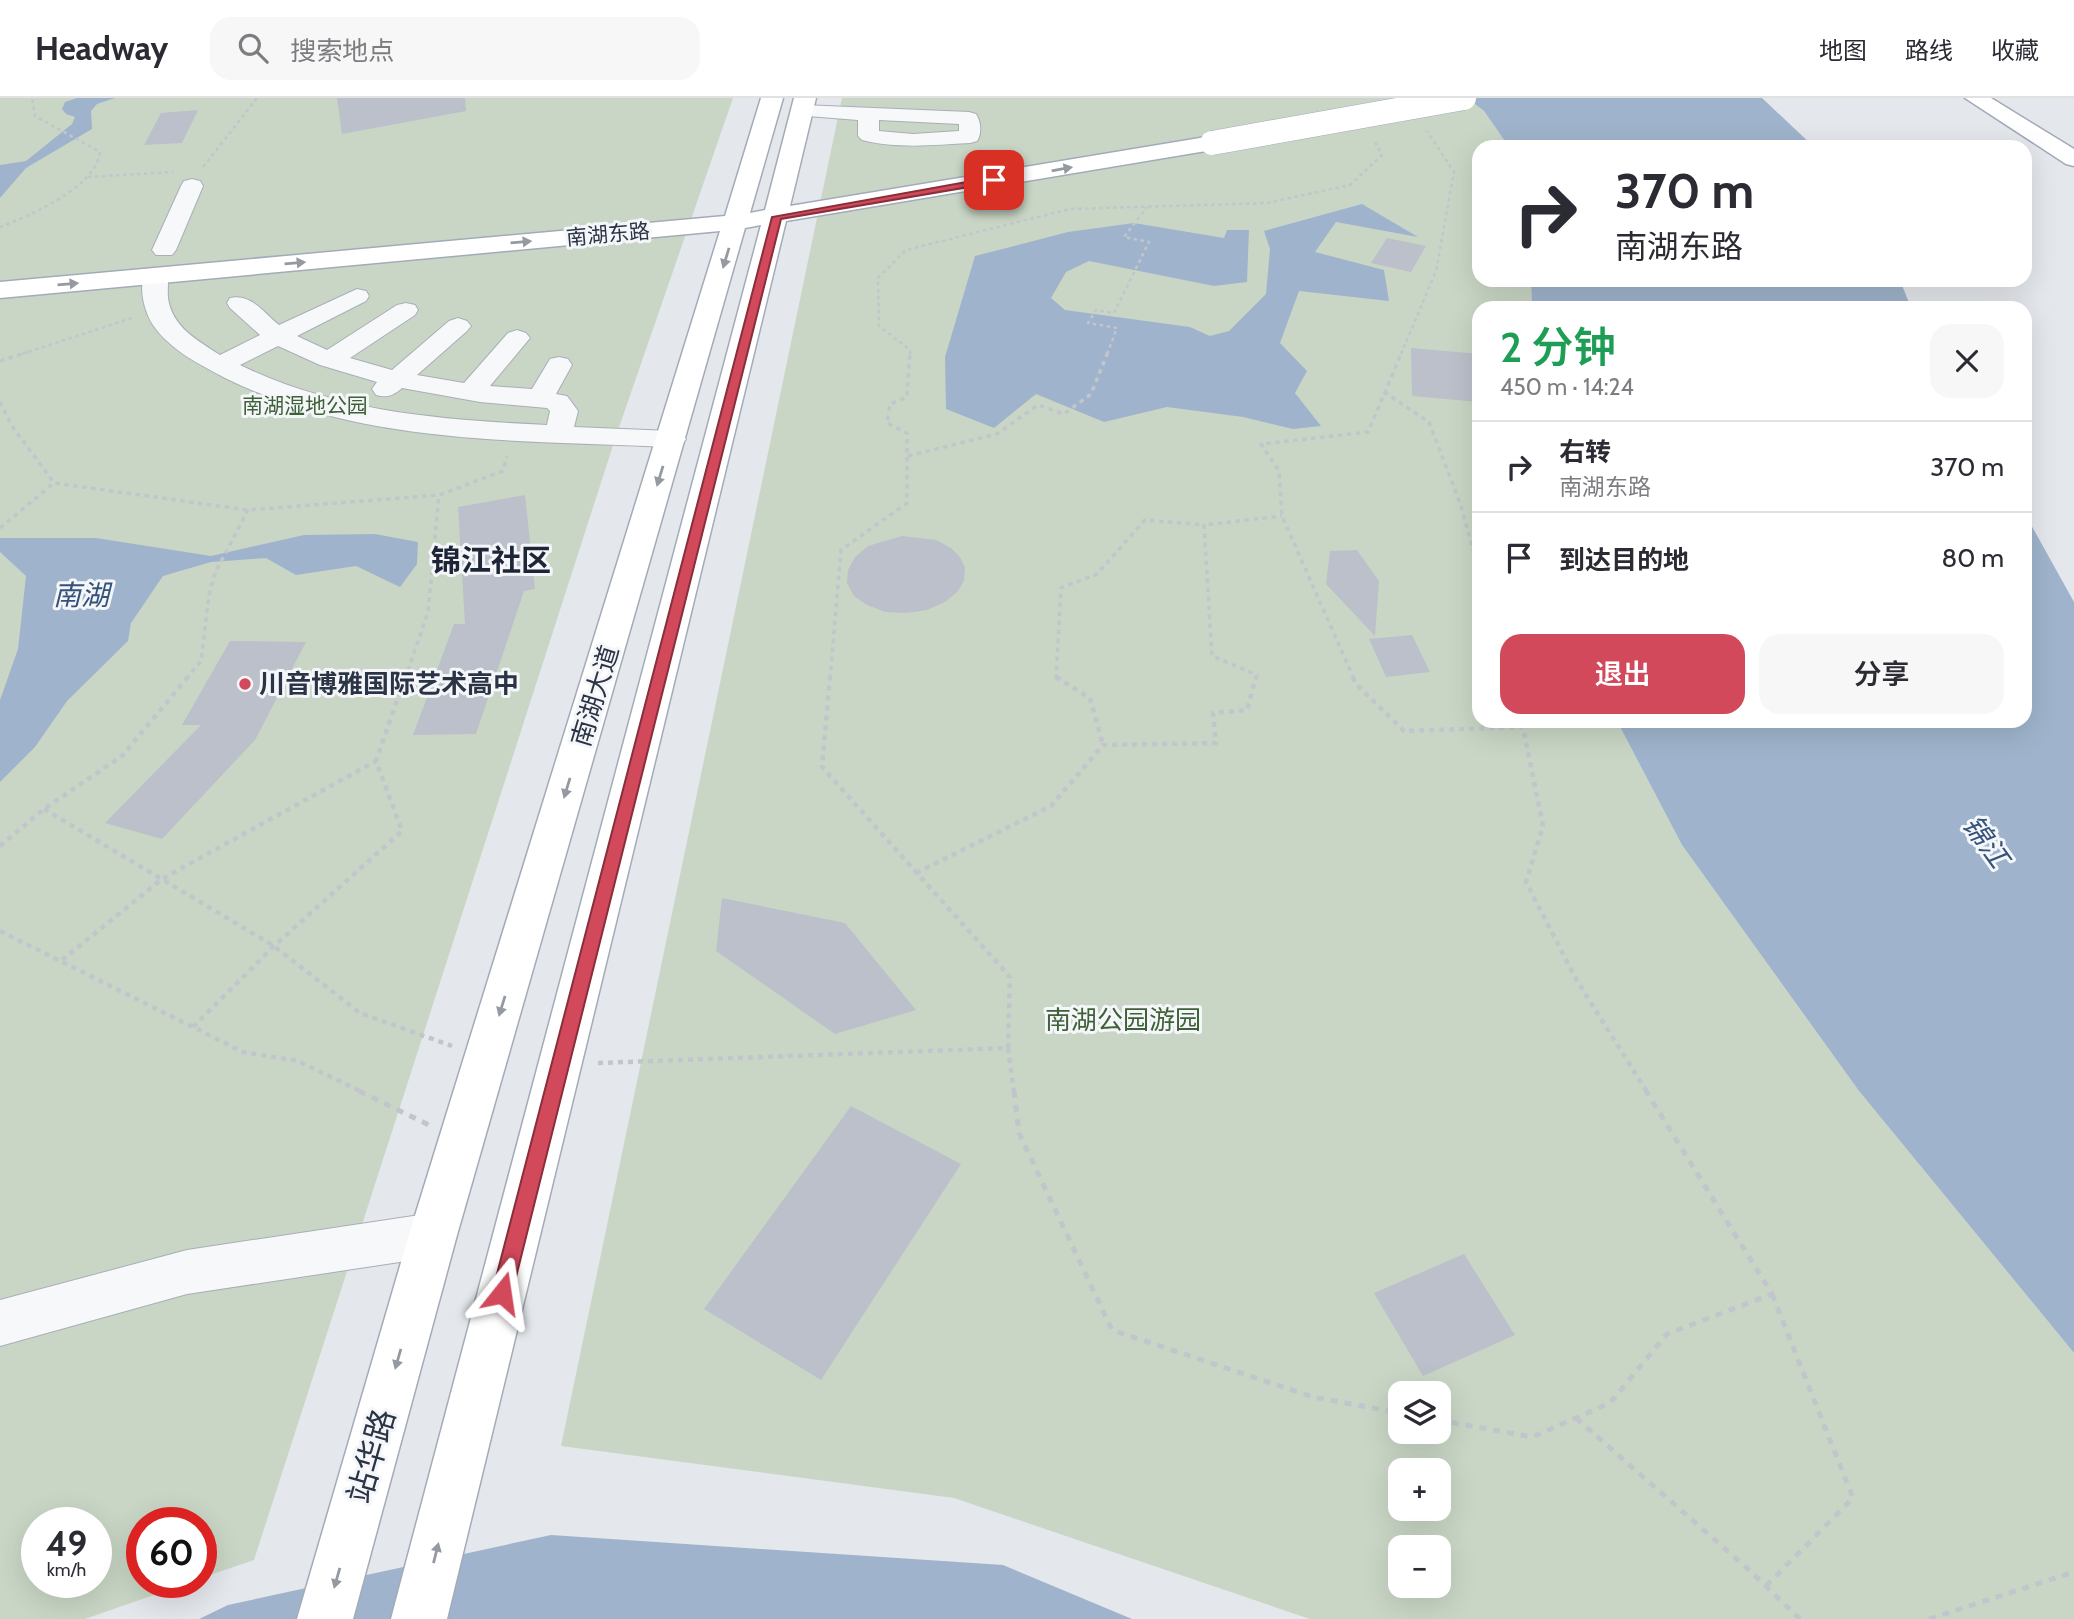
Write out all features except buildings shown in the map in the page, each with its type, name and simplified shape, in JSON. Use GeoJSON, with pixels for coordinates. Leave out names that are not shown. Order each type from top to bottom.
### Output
{"type":"FeatureCollection","features":[{"type":"Feature","properties":{"kind":"main road"},"geometry":{"type":"LineString","coordinates":[[1204,136],[1378,98]]}},
{"type":"Feature","properties":{"kind":"main road"},"geometry":{"type":"LineString","coordinates":[[1204,136],[1464,98]]}},
{"type":"Feature","properties":{"kind":"main road"},"geometry":{"type":"LineString","coordinates":[[1976,98],[2074,159]]}},
{"type":"Feature","properties":{"kind":"main road"},"geometry":{"type":"LineString","coordinates":[[419,1619],[780,205],[793,102]]}},
{"type":"Feature","properties":{"kind":"main road","name":"南湖大道"},"geometry":{"type":"LineString","coordinates":[[417,1293],[671,439],[732,206],[793,102]]}},
{"type":"Feature","properties":{"kind":"main road","name":"南湖东路"},"geometry":{"type":"LineString","coordinates":[[0,290],[160,263],[732,206],[780,205],[1204,136]]}},
{"type":"Feature","properties":{"kind":"main road","name":"南湖东路"},"geometry":{"type":"LineString","coordinates":[[137,253],[160,263],[192,248]]}},
{"type":"Feature","properties":{"kind":"main road","name":"站华路"},"geometry":{"type":"LineString","coordinates":[[325,1619],[417,1293]]}},
{"type":"Feature","properties":{"kind":"street"},"geometry":{"type":"LineString","coordinates":[[793,102],[868,112]]}},
{"type":"Feature","properties":{"kind":"street"},"geometry":{"type":"LineString","coordinates":[[197,178],[160,263],[156,311],[180,341],[220,365],[257,384],[310,402],[410,422],[514,432],[671,439]]}},
{"type":"Feature","properties":{"kind":"street"},"geometry":{"type":"LineString","coordinates":[[220,365],[357,296]]}},
{"type":"Feature","properties":{"kind":"street"},"geometry":{"type":"LineString","coordinates":[[239,303],[278,336],[329,360],[397,378],[471,392],[541,397],[558,402],[564,411],[559,434]]}},
{"type":"Feature","properties":{"kind":"street"},"geometry":{"type":"LineString","coordinates":[[329,360],[406,310]]}},
{"type":"Feature","properties":{"kind":"street"},"geometry":{"type":"LineString","coordinates":[[356,413],[458,326]]}},
{"type":"Feature","properties":{"kind":"street"},"geometry":{"type":"LineString","coordinates":[[471,392],[517,338]]}},
{"type":"Feature","properties":{"kind":"street"},"geometry":{"type":"LineString","coordinates":[[541,397],[559,365]]}},
{"type":"Feature","properties":{"kind":"street"},"geometry":{"type":"LineString","coordinates":[[0,1323],[187,1272],[433,1234]]}},
{"type":"Feature","properties":{"kind":"path"},"geometry":{"type":"LineString","coordinates":[[0,227],[45,209],[87,177],[99,162],[100,152],[35,116],[32,98]]}},
{"type":"Feature","properties":{"kind":"path"},"geometry":{"type":"LineString","coordinates":[[87,177],[197,178],[257,98]]}},
{"type":"Feature","properties":{"kind":"path"},"geometry":{"type":"LineString","coordinates":[[1422,127],[1431,134],[1454,172],[1436,271],[1368,432],[1261,444],[1279,471],[1282,516],[1356,684],[1404,731],[1472,727]]}},
{"type":"Feature","properties":{"kind":"path"},"geometry":{"type":"LineString","coordinates":[[1372,136],[1382,155],[1350,186],[1267,204],[1069,209],[906,250],[878,278],[879,326],[910,350],[906,397],[890,404],[887,423],[907,433],[907,503],[841,550],[822,767],[1010,977],[1008,1048],[1019,1133],[1112,1331],[1313,1397],[1388,1411]]}},
{"type":"Feature","properties":{"kind":"path"},"geometry":{"type":"LineString","coordinates":[[908,456],[997,434],[1038,405],[1064,414],[1091,394],[1117,328],[1088,323],[1096,310],[1114,313],[1149,242],[1124,237],[1147,207]]}},
{"type":"Feature","properties":{"kind":"path"},"geometry":{"type":"LineString","coordinates":[[0,361],[156,311]]}},
{"type":"Feature","properties":{"kind":"path"},"geometry":{"type":"LineString","coordinates":[[1384,392],[1429,422],[1460,503],[1472,545]]}},
{"type":"Feature","properties":{"kind":"path"},"geometry":{"type":"LineString","coordinates":[[0,402],[12,426],[54,483],[248,510],[439,495],[503,471],[514,432]]}},
{"type":"Feature","properties":{"kind":"path"},"geometry":{"type":"LineString","coordinates":[[0,528],[54,483]]}},
{"type":"Feature","properties":{"kind":"path"},"geometry":{"type":"LineString","coordinates":[[192,1027],[274,946],[402,831],[376,761],[428,612],[439,495]]}},
{"type":"Feature","properties":{"kind":"path"},"geometry":{"type":"LineString","coordinates":[[0,846],[44,809],[122,756],[201,661],[209,594],[215,573],[248,510]]}},
{"type":"Feature","properties":{"kind":"path"},"geometry":{"type":"LineString","coordinates":[[1103,745],[1090,698],[1056,679],[1061,588],[1097,574],[1145,520],[1204,525],[1282,516]]}},
{"type":"Feature","properties":{"kind":"path"},"geometry":{"type":"LineString","coordinates":[[916,873],[1051,806],[1103,745],[1216,743],[1213,713],[1247,710],[1257,675],[1212,656],[1204,525]]}},
{"type":"Feature","properties":{"kind":"path"},"geometry":{"type":"LineString","coordinates":[[1523,728],[1543,826],[1526,882],[1576,979],[1772,1294],[1853,1498],[1766,1586]]}},
{"type":"Feature","properties":{"kind":"path"},"geometry":{"type":"LineString","coordinates":[[62,960],[162,878],[376,761]]}},
{"type":"Feature","properties":{"kind":"path"},"geometry":{"type":"LineString","coordinates":[[44,809],[274,946],[360,1013],[486,1058]]}},
{"type":"Feature","properties":{"kind":"path"},"geometry":{"type":"LineString","coordinates":[[0,931],[243,1052],[298,1062],[461,1140]]}},
{"type":"Feature","properties":{"kind":"path"},"geometry":{"type":"LineString","coordinates":[[562,1064],[1008,1048]]}},
{"type":"Feature","properties":{"kind":"path"},"geometry":{"type":"LineString","coordinates":[[1451,1422],[1532,1437],[1610,1403],[1667,1334],[1772,1294]]}},
{"type":"Feature","properties":{"kind":"path"},"geometry":{"type":"LineString","coordinates":[[1576,1418],[1800,1619]]}},
{"type":"Feature","properties":{"kind":"path"},"geometry":{"type":"LineString","coordinates":[[1929,1619],[2074,1572]]}},
{"type":"Feature","properties":{"kind":"green space","name":"南湖湿地公园"},"geometry":{"type":"Polygon","coordinates":[[[0,98],[733,98],[616,436],[254,1560],[217,1573],[217,1507],[126,1507],[126,1598],[145,1598],[85,1619],[0,1619],[0,98]]]}},
{"type":"Feature","properties":{"kind":"green space","name":"南湖公园游园"},"geometry":{"type":"Polygon","coordinates":[[[842,98],[1467,98],[1484,111],[1504,140],[1472,140],[1472,287],[1531,287],[1532,301],[1472,301],[1472,728],[1621,728],[1682,845],[1859,1091],[2074,1353],[2074,1619],[1310,1619],[954,1498],[561,1446],[842,98]]]}},
{"type":"Feature","properties":{"kind":"water"},"geometry":{"type":"Polygon","coordinates":[[[77,98],[115,98],[97,104],[91,111],[92,129],[26,168],[0,198],[0,165],[26,161],[72,124],[75,117],[66,114],[62,109],[65,102],[77,98]]]}},
{"type":"Feature","properties":{"kind":"water"},"geometry":{"type":"Polygon","coordinates":[[[1467,98],[1762,98],[1807,140],[1504,140],[1484,111],[1467,98]]]}},
{"type":"Feature","properties":{"kind":"water"},"geometry":{"type":"Polygon","coordinates":[[[1362,204],[1418,237],[1336,222],[1315,252],[1384,270],[1389,301],[1299,291],[1280,343],[1307,371],[1295,393],[1321,426],[1293,429],[1243,417],[1167,407],[1104,422],[1036,394],[994,428],[946,409],[945,357],[975,256],[1068,232],[1134,223],[1224,238],[1227,230],[1249,230],[1247,282],[1214,286],[1089,261],[1066,272],[1051,298],[1065,310],[1190,327],[1210,336],[1229,331],[1266,294],[1270,249],[1264,231],[1362,204]]]}},
{"type":"Feature","properties":{"kind":"water"},"geometry":{"type":"Polygon","coordinates":[[[1531,287],[1903,287],[1908,301],[1532,301],[1531,287]]]}},
{"type":"Feature","properties":{"kind":"water","name":"锦江"},"geometry":{"type":"Polygon","coordinates":[[[2032,527],[2074,602],[2074,1353],[1859,1091],[1682,845],[1621,728],[2032,728],[2032,527]]]}},
{"type":"Feature","properties":{"kind":"water","name":"南湖"},"geometry":{"type":"Polygon","coordinates":[[[375,534],[418,542],[417,564],[400,587],[356,566],[296,575],[266,558],[211,562],[163,576],[131,623],[128,641],[67,701],[35,747],[0,782],[0,700],[18,649],[26,576],[0,552],[0,538],[96,538],[211,556],[304,535],[375,534]]]}},
{"type":"Feature","properties":{"kind":"water"},"geometry":{"type":"Polygon","coordinates":[[[551,1535],[1003,1565],[1132,1619],[199,1619],[228,1605],[551,1535]]]}},
{"type":"Feature","properties":{"kind":"place","name":"川音博雅国际艺术高中"},"geometry":{"type":"Point","coordinates":[245,684]}},
{"type":"Feature","properties":{"kind":"district","name":"锦江社区"},"geometry":{"type":"Point","coordinates":[491,560]}},
{"type":"Feature","properties":{"kind":"route"},"geometry":{"type":"LineString","coordinates":[[502,1293],[777,217],[994,180]]}}]}
